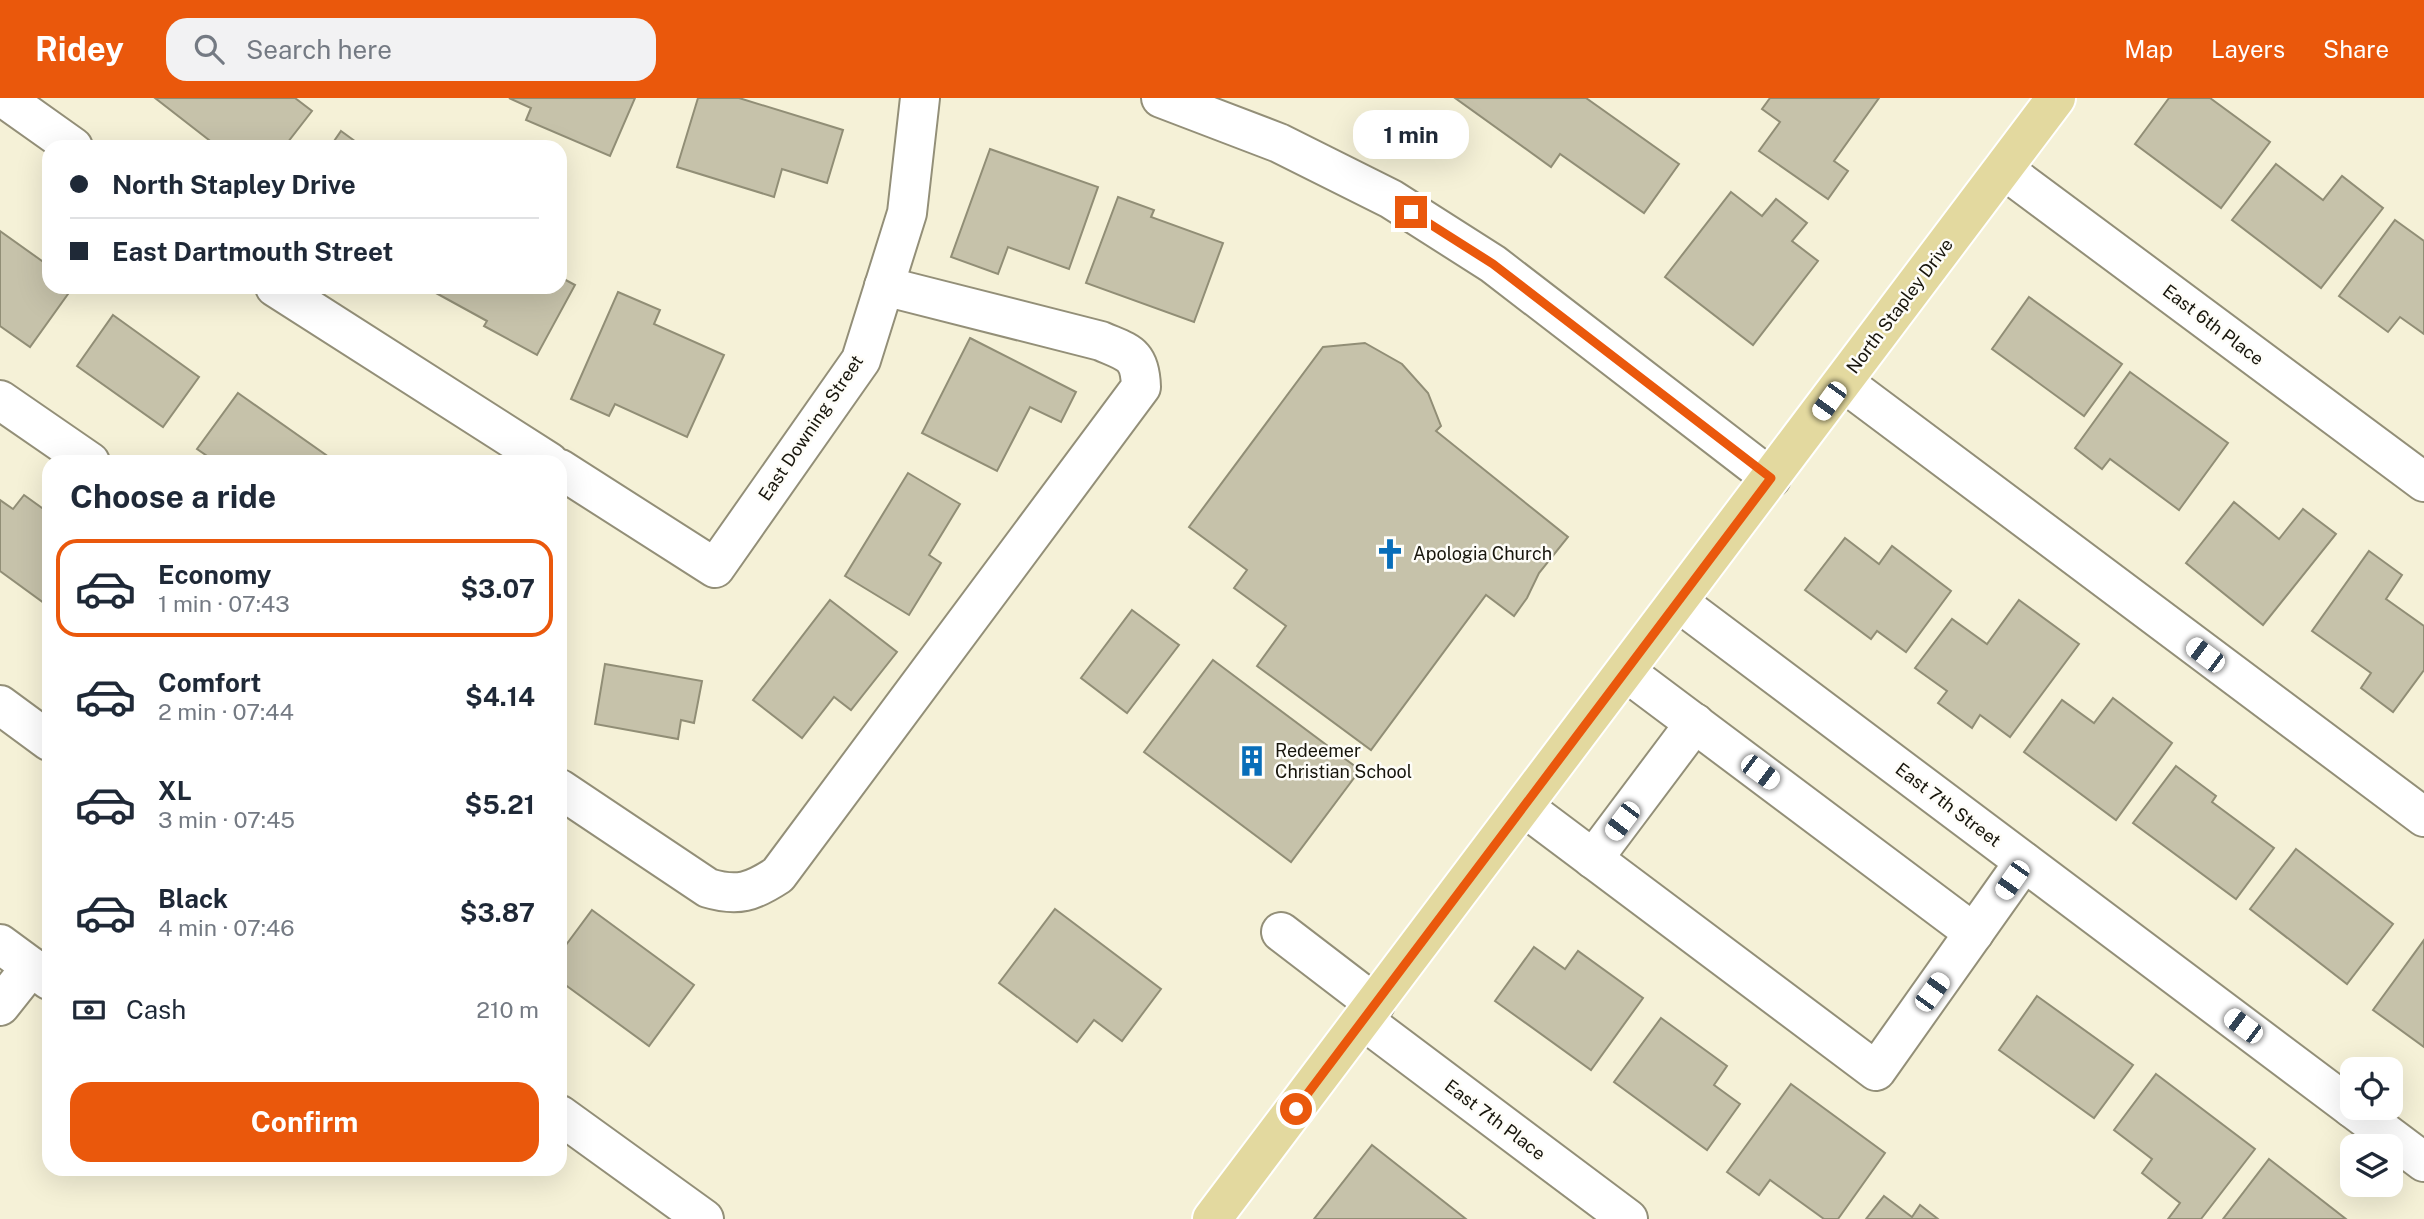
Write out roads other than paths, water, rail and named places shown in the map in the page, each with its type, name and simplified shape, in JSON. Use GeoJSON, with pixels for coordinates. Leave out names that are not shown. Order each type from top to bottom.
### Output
{"type":"FeatureCollection","features":[{"type":"Feature","properties":{"kind":"main road","name":"North Stapley Drive"},"geometry":{"type":"LineString","coordinates":[[1212,1219],[2056,98]]}},
{"type":"Feature","properties":{"kind":"street"},"geometry":{"type":"LineString","coordinates":[[4,98],[63,140]]}},
{"type":"Feature","properties":{"kind":"street","name":"East Downing Street"},"geometry":{"type":"LineString","coordinates":[[567,473],[715,568],[861,360],[907,213],[920,98]]}},
{"type":"Feature","properties":{"kind":"street"},"geometry":{"type":"LineString","coordinates":[[1161,98],[1279,143],[1391,199],[1493,264],[1771,478]]}},
{"type":"Feature","properties":{"kind":"street","name":"East 6th Place"},"geometry":{"type":"LineString","coordinates":[[2003,169],[2421,474]]}},
{"type":"Feature","properties":{"kind":"street"},"geometry":{"type":"LineString","coordinates":[[567,794],[708,888],[724,893],[745,892],[778,875],[1141,387],[1141,369],[1131,354],[1101,341],[884,286]]}},
{"type":"Feature","properties":{"kind":"street"},"geometry":{"type":"LineString","coordinates":[[286,294],[537,455]]}},
{"type":"Feature","properties":{"kind":"street"},"geometry":{"type":"LineString","coordinates":[[1843,382],[2424,817]]}},
{"type":"Feature","properties":{"kind":"street"},"geometry":{"type":"LineString","coordinates":[[0,400],[80,455]]}},
{"type":"Feature","properties":{"kind":"street","name":"East 7th Street"},"geometry":{"type":"LineString","coordinates":[[1678,602],[2340,1099]]}},
{"type":"Feature","properties":{"kind":"street"},"geometry":{"type":"LineString","coordinates":[[1626,672],[1974,933]]}},
{"type":"Feature","properties":{"kind":"street"},"geometry":{"type":"LineString","coordinates":[[0,706],[42,736]]}},
{"type":"Feature","properties":{"kind":"street"},"geometry":{"type":"LineString","coordinates":[[1593,859],[1695,723]]}},
{"type":"Feature","properties":{"kind":"street"},"geometry":{"type":"LineString","coordinates":[[1524,807],[1876,1071],[2024,862]]}},
{"type":"Feature","properties":{"kind":"street","name":"East 7th Place"},"geometry":{"type":"LineString","coordinates":[[1281,932],[1369,1012],[1628,1219]]}},
{"type":"Feature","properties":{"kind":"street"},"geometry":{"type":"LineString","coordinates":[[0,944],[40,974],[0,1006]]}},
{"type":"Feature","properties":{"kind":"street"},"geometry":{"type":"LineString","coordinates":[[567,1120],[704,1219]]}},
{"type":"Feature","properties":{"kind":"street","name":"East 7th Street"},"geometry":{"type":"LineString","coordinates":[[2368,1120],[2424,1161]]}},
{"type":"Feature","properties":{"kind":"place","name":"Apologia Church"},"geometry":{"type":"Point","coordinates":[1390,554]}},
{"type":"Feature","properties":{"kind":"place","name":"Redeemer Christian School"},"geometry":{"type":"Point","coordinates":[1252,761]}}]}
